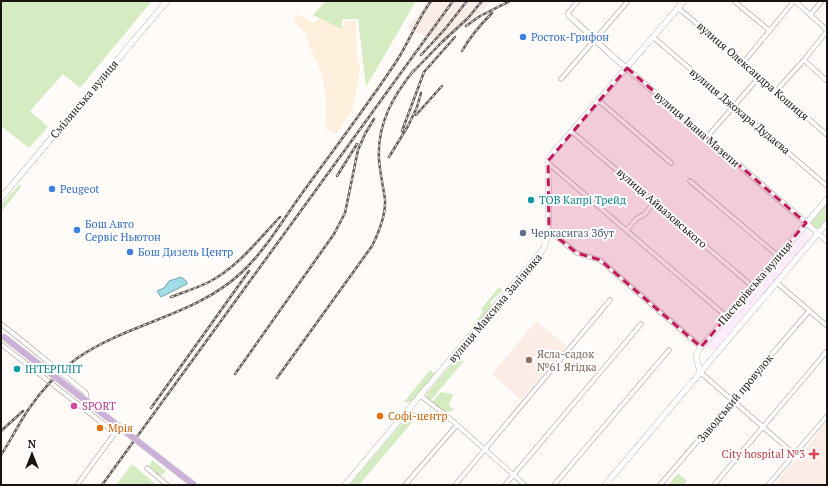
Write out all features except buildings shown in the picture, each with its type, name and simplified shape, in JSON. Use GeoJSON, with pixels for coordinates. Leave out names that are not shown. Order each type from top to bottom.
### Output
{"type":"FeatureCollection","features":[{"type":"Feature","properties":{"kind":"main road","name":"Смілянська вулиця"},"geometry":{"type":"LineString","coordinates":[[1,198],[167,1]]}},
{"type":"Feature","properties":{"kind":"main road"},"geometry":{"type":"LineString","coordinates":[[548,164],[551,155],[571,131],[684,1]]}},
{"type":"Feature","properties":{"kind":"main road","name":"вулиця Максима Залізняка"},"geometry":{"type":"LineString","coordinates":[[346,485],[544,248],[549,231],[548,164]]}},
{"type":"Feature","properties":{"kind":"main road","name":"Пастерівська вулиця"},"geometry":{"type":"LineString","coordinates":[[701,347],[827,199]]}},
{"type":"Feature","properties":{"kind":"main road","name":"Пастерівська вулиця"},"geometry":{"type":"LineString","coordinates":[[605,485],[827,223]]}},
{"type":"Feature","properties":{"kind":"main road"},"geometry":{"type":"LineString","coordinates":[[4,337],[194,485]]}},
{"type":"Feature","properties":{"kind":"main road"},"geometry":{"type":"LineString","coordinates":[[700,372],[696,356],[701,347]]}},
{"type":"Feature","properties":{"kind":"street"},"geometry":{"type":"LineString","coordinates":[[569,16],[568,13],[578,1]]}},
{"type":"Feature","properties":{"kind":"street"},"geometry":{"type":"LineString","coordinates":[[561,79],[628,1]]}},
{"type":"Feature","properties":{"kind":"street"},"geometry":{"type":"LineString","coordinates":[[734,1],[770,31]]}},
{"type":"Feature","properties":{"kind":"street"},"geometry":{"type":"LineString","coordinates":[[743,63],[794,1],[827,30],[804,60],[776,91]]}},
{"type":"Feature","properties":{"kind":"street"},"geometry":{"type":"LineString","coordinates":[[810,15],[822,1]]}},
{"type":"Feature","properties":{"kind":"street","name":"вулиця Олександра Кошиця"},"geometry":{"type":"LineString","coordinates":[[678,8],[760,76],[827,135]]}},
{"type":"Feature","properties":{"kind":"street","name":"вулиця Івана Мазепи"},"geometry":{"type":"LineString","coordinates":[[569,16],[610,54],[827,241]]}},
{"type":"Feature","properties":{"kind":"street","name":"вулиця Джохара Дудаєва"},"geometry":{"type":"LineString","coordinates":[[653,37],[827,186]]}},
{"type":"Feature","properties":{"kind":"street"},"geometry":{"type":"LineString","coordinates":[[804,60],[827,81]]}},
{"type":"Feature","properties":{"kind":"street"},"geometry":{"type":"LineString","coordinates":[[707,137],[760,76]]}},
{"type":"Feature","properties":{"kind":"street"},"geometry":{"type":"LineString","coordinates":[[598,100],[671,164]]}},
{"type":"Feature","properties":{"kind":"street","name":"вулиця Айвазовського"},"geometry":{"type":"LineString","coordinates":[[571,131],[752,286]]}},
{"type":"Feature","properties":{"kind":"street"},"geometry":{"type":"LineString","coordinates":[[548,164],[726,316]]}},
{"type":"Feature","properties":{"kind":"street"},"geometry":{"type":"LineString","coordinates":[[690,181],[778,256]]}},
{"type":"Feature","properties":{"kind":"street"},"geometry":{"type":"LineString","coordinates":[[627,230],[636,219],[645,214],[654,202]]}},
{"type":"Feature","properties":{"kind":"street"},"geometry":{"type":"LineString","coordinates":[[549,231],[577,252],[600,260],[701,347]]}},
{"type":"Feature","properties":{"kind":"street"},"geometry":{"type":"LineString","coordinates":[[776,282],[827,326]]}},
{"type":"Feature","properties":{"kind":"street"},"geometry":{"type":"LineString","coordinates":[[455,485],[610,300]]}},
{"type":"Feature","properties":{"kind":"street","name":"Заводський провулок"},"geometry":{"type":"LineString","coordinates":[[660,485],[809,311]]}},
{"type":"Feature","properties":{"kind":"street"},"geometry":{"type":"LineString","coordinates":[[1,324],[86,393],[89,412]]}},
{"type":"Feature","properties":{"kind":"street"},"geometry":{"type":"LineString","coordinates":[[505,485],[641,324]]}},
{"type":"Feature","properties":{"kind":"street"},"geometry":{"type":"LineString","coordinates":[[1,344],[115,433]]}},
{"type":"Feature","properties":{"kind":"street"},"geometry":{"type":"LineString","coordinates":[[18,357],[27,344]]}},
{"type":"Feature","properties":{"kind":"street"},"geometry":{"type":"LineString","coordinates":[[554,485],[669,350]]}},
{"type":"Feature","properties":{"kind":"street"},"geometry":{"type":"LineString","coordinates":[[714,485],[827,351]]}},
{"type":"Feature","properties":{"kind":"street"},"geometry":{"type":"LineString","coordinates":[[700,372],[794,454]]}},
{"type":"Feature","properties":{"kind":"street"},"geometry":{"type":"LineString","coordinates":[[421,396],[457,425],[525,485]]}},
{"type":"Feature","properties":{"kind":"street"},"geometry":{"type":"LineString","coordinates":[[76,485],[120,425],[87,399]]}},
{"type":"Feature","properties":{"kind":"street"},"geometry":{"type":"LineString","coordinates":[[768,485],[827,416]]}},
{"type":"Feature","properties":{"kind":"street"},"geometry":{"type":"LineString","coordinates":[[105,425],[110,418]]}},
{"type":"Feature","properties":{"kind":"street"},"geometry":{"type":"LineString","coordinates":[[405,485],[457,425]]}},
{"type":"Feature","properties":{"kind":"street"},"geometry":{"type":"LineString","coordinates":[[147,468],[168,485]]}},
{"type":"Feature","properties":{"kind":"highlighted area"},"geometry":{"type":"Polygon","coordinates":[[[627,68],[806,223],[701,347],[600,260],[577,253],[549,231],[548,161],[627,68]]]}},
{"type":"Feature","properties":{"kind":"shaded area"},"geometry":{"type":"Polygon","coordinates":[[[428,1],[491,1],[483,10],[443,44],[408,28],[428,1]]]}},
{"type":"Feature","properties":{"kind":"shaded area"},"geometry":{"type":"Polygon","coordinates":[[[297,14],[314,23],[320,18],[344,26],[344,21],[356,20],[357,56],[360,67],[358,83],[352,111],[336,134],[324,128],[326,125],[326,101],[323,77],[308,42],[307,35],[293,19],[297,14]]]}},
{"type":"Feature","properties":{"kind":"shaded area"},"geometry":{"type":"Polygon","coordinates":[[[803,230],[812,238],[714,351],[705,344],[803,230]]]}},
{"type":"Feature","properties":{"kind":"shaded area","name":"Ясла-садок №61 Ягідка"},"geometry":{"type":"Polygon","coordinates":[[[536,321],[567,346],[521,400],[492,374],[536,321]]]}},
{"type":"Feature","properties":{"kind":"shaded area","name":"City hospital №3"},"geometry":{"type":"Polygon","coordinates":[[[827,423],[827,485],[774,485],[827,423]]]}},
{"type":"Feature","properties":{"kind":"green space"},"geometry":{"type":"Polygon","coordinates":[[[1,1],[152,1],[80,88],[63,74],[30,111],[48,127],[29,148],[1,126],[1,1]]]}},
{"type":"Feature","properties":{"kind":"green space"},"geometry":{"type":"Polygon","coordinates":[[[326,1],[416,1],[366,87],[358,19],[342,19],[342,29],[313,15],[326,1]]]}},
{"type":"Feature","properties":{"kind":"green space"},"geometry":{"type":"Polygon","coordinates":[[[19,185],[21,185],[21,187],[1,212],[1,205],[19,185]]]}},
{"type":"Feature","properties":{"kind":"green space"},"geometry":{"type":"Polygon","coordinates":[[[827,202],[827,219],[819,228],[816,228],[810,222],[827,202]]]}},
{"type":"Feature","properties":{"kind":"green space"},"geometry":{"type":"Polygon","coordinates":[[[499,287],[503,290],[490,302],[492,305],[481,320],[472,328],[483,312],[481,309],[499,287]]]}},
{"type":"Feature","properties":{"kind":"green space"},"geometry":{"type":"Polygon","coordinates":[[[456,359],[464,361],[430,401],[426,394],[456,359]]]}},
{"type":"Feature","properties":{"kind":"green space"},"geometry":{"type":"Polygon","coordinates":[[[430,370],[435,374],[434,376],[412,402],[404,402],[430,370]]]}},
{"type":"Feature","properties":{"kind":"green space"},"geometry":{"type":"Polygon","coordinates":[[[441,392],[453,394],[449,406],[454,410],[448,412],[445,411],[432,402],[441,392]]]}},
{"type":"Feature","properties":{"kind":"green space"},"geometry":{"type":"Polygon","coordinates":[[[412,411],[419,414],[359,485],[349,485],[412,411]]]}},
{"type":"Feature","properties":{"kind":"green space"},"geometry":{"type":"Polygon","coordinates":[[[152,460],[166,471],[162,475],[160,476],[149,467],[152,460]]]}},
{"type":"Feature","properties":{"kind":"green space"},"geometry":{"type":"Polygon","coordinates":[[[132,464],[155,484],[155,485],[116,485],[132,464]]]}},
{"type":"Feature","properties":{"kind":"green space"},"geometry":{"type":"Polygon","coordinates":[[[678,473],[687,481],[684,485],[668,485],[678,473]]]}},
{"type":"Feature","properties":{"kind":"water"},"geometry":{"type":"Polygon","coordinates":[[[181,277],[187,284],[161,297],[157,291],[164,288],[169,281],[181,277]]]}},
{"type":"Feature","properties":{"kind":"railway"},"geometry":{"type":"LineString","coordinates":[[1,455],[24,416],[38,396],[69,364],[117,336],[203,300],[223,288],[249,265],[271,238],[360,114],[401,54],[421,16],[431,1]]}},
{"type":"Feature","properties":{"kind":"railway"},"geometry":{"type":"LineString","coordinates":[[102,485],[453,1]]}},
{"type":"Feature","properties":{"kind":"railway"},"geometry":{"type":"LineString","coordinates":[[421,55],[445,29],[467,1]]}},
{"type":"Feature","properties":{"kind":"railway"},"geometry":{"type":"LineString","coordinates":[[411,74],[468,18],[482,1]]}},
{"type":"Feature","properties":{"kind":"railway"},"geometry":{"type":"LineString","coordinates":[[466,26],[480,16],[510,1]]}},
{"type":"Feature","properties":{"kind":"railway"},"geometry":{"type":"LineString","coordinates":[[462,51],[468,41],[492,13]]}},
{"type":"Feature","properties":{"kind":"railway"},"geometry":{"type":"LineString","coordinates":[[402,131],[424,72],[455,37]]}},
{"type":"Feature","properties":{"kind":"railway"},"geometry":{"type":"LineString","coordinates":[[277,378],[372,246],[377,235],[382,223],[385,205],[379,159],[381,134],[393,100],[414,70]]}},
{"type":"Feature","properties":{"kind":"railway"},"geometry":{"type":"LineString","coordinates":[[416,115],[442,86]]}},
{"type":"Feature","properties":{"kind":"railway"},"geometry":{"type":"LineString","coordinates":[[389,157],[408,126],[417,107],[421,93]]}},
{"type":"Feature","properties":{"kind":"railway"},"geometry":{"type":"LineString","coordinates":[[235,374],[334,234],[345,213],[358,150],[374,119]]}},
{"type":"Feature","properties":{"kind":"railway"},"geometry":{"type":"LineString","coordinates":[[337,176],[357,144]]}},
{"type":"Feature","properties":{"kind":"railway"},"geometry":{"type":"LineString","coordinates":[[171,297],[209,282],[229,269],[280,217]]}},
{"type":"Feature","properties":{"kind":"railway"},"geometry":{"type":"LineString","coordinates":[[151,408],[249,271]]}},
{"type":"Feature","properties":{"kind":"railway"},"geometry":{"type":"LineString","coordinates":[[1,431],[23,411]]}},
{"type":"Feature","properties":{"kind":"place","name":"Росток-Грифон"},"geometry":{"type":"Point","coordinates":[523,37]}},
{"type":"Feature","properties":{"kind":"place","name":"Peugeot"},"geometry":{"type":"Point","coordinates":[52,189]}},
{"type":"Feature","properties":{"kind":"place","name":"ТОВ Капрі Трейд"},"geometry":{"type":"Point","coordinates":[531,200]}},
{"type":"Feature","properties":{"kind":"place","name":"Бош Авто Сервіс Ньютон"},"geometry":{"type":"Point","coordinates":[77,230]}},
{"type":"Feature","properties":{"kind":"place","name":"Черкасигаз Збут"},"geometry":{"type":"Point","coordinates":[523,233]}},
{"type":"Feature","properties":{"kind":"place","name":"Бош Дизель Центр"},"geometry":{"type":"Point","coordinates":[130,252]}},
{"type":"Feature","properties":{"kind":"place","name":"Ясла-садок №61 Ягідка"},"geometry":{"type":"Point","coordinates":[529,360]}},
{"type":"Feature","properties":{"kind":"place","name":"ІНТЕРПЛІТ"},"geometry":{"type":"Point","coordinates":[17,369]}},
{"type":"Feature","properties":{"kind":"place","name":"SPORT"},"geometry":{"type":"Point","coordinates":[74,406]}},
{"type":"Feature","properties":{"kind":"place","name":"Софі-центр"},"geometry":{"type":"Point","coordinates":[380,416]}},
{"type":"Feature","properties":{"kind":"place","name":"Мрія"},"geometry":{"type":"Point","coordinates":[100,428]}},
{"type":"Feature","properties":{"kind":"place","name":"City hospital №3"},"geometry":{"type":"Point","coordinates":[814,454]}}]}
